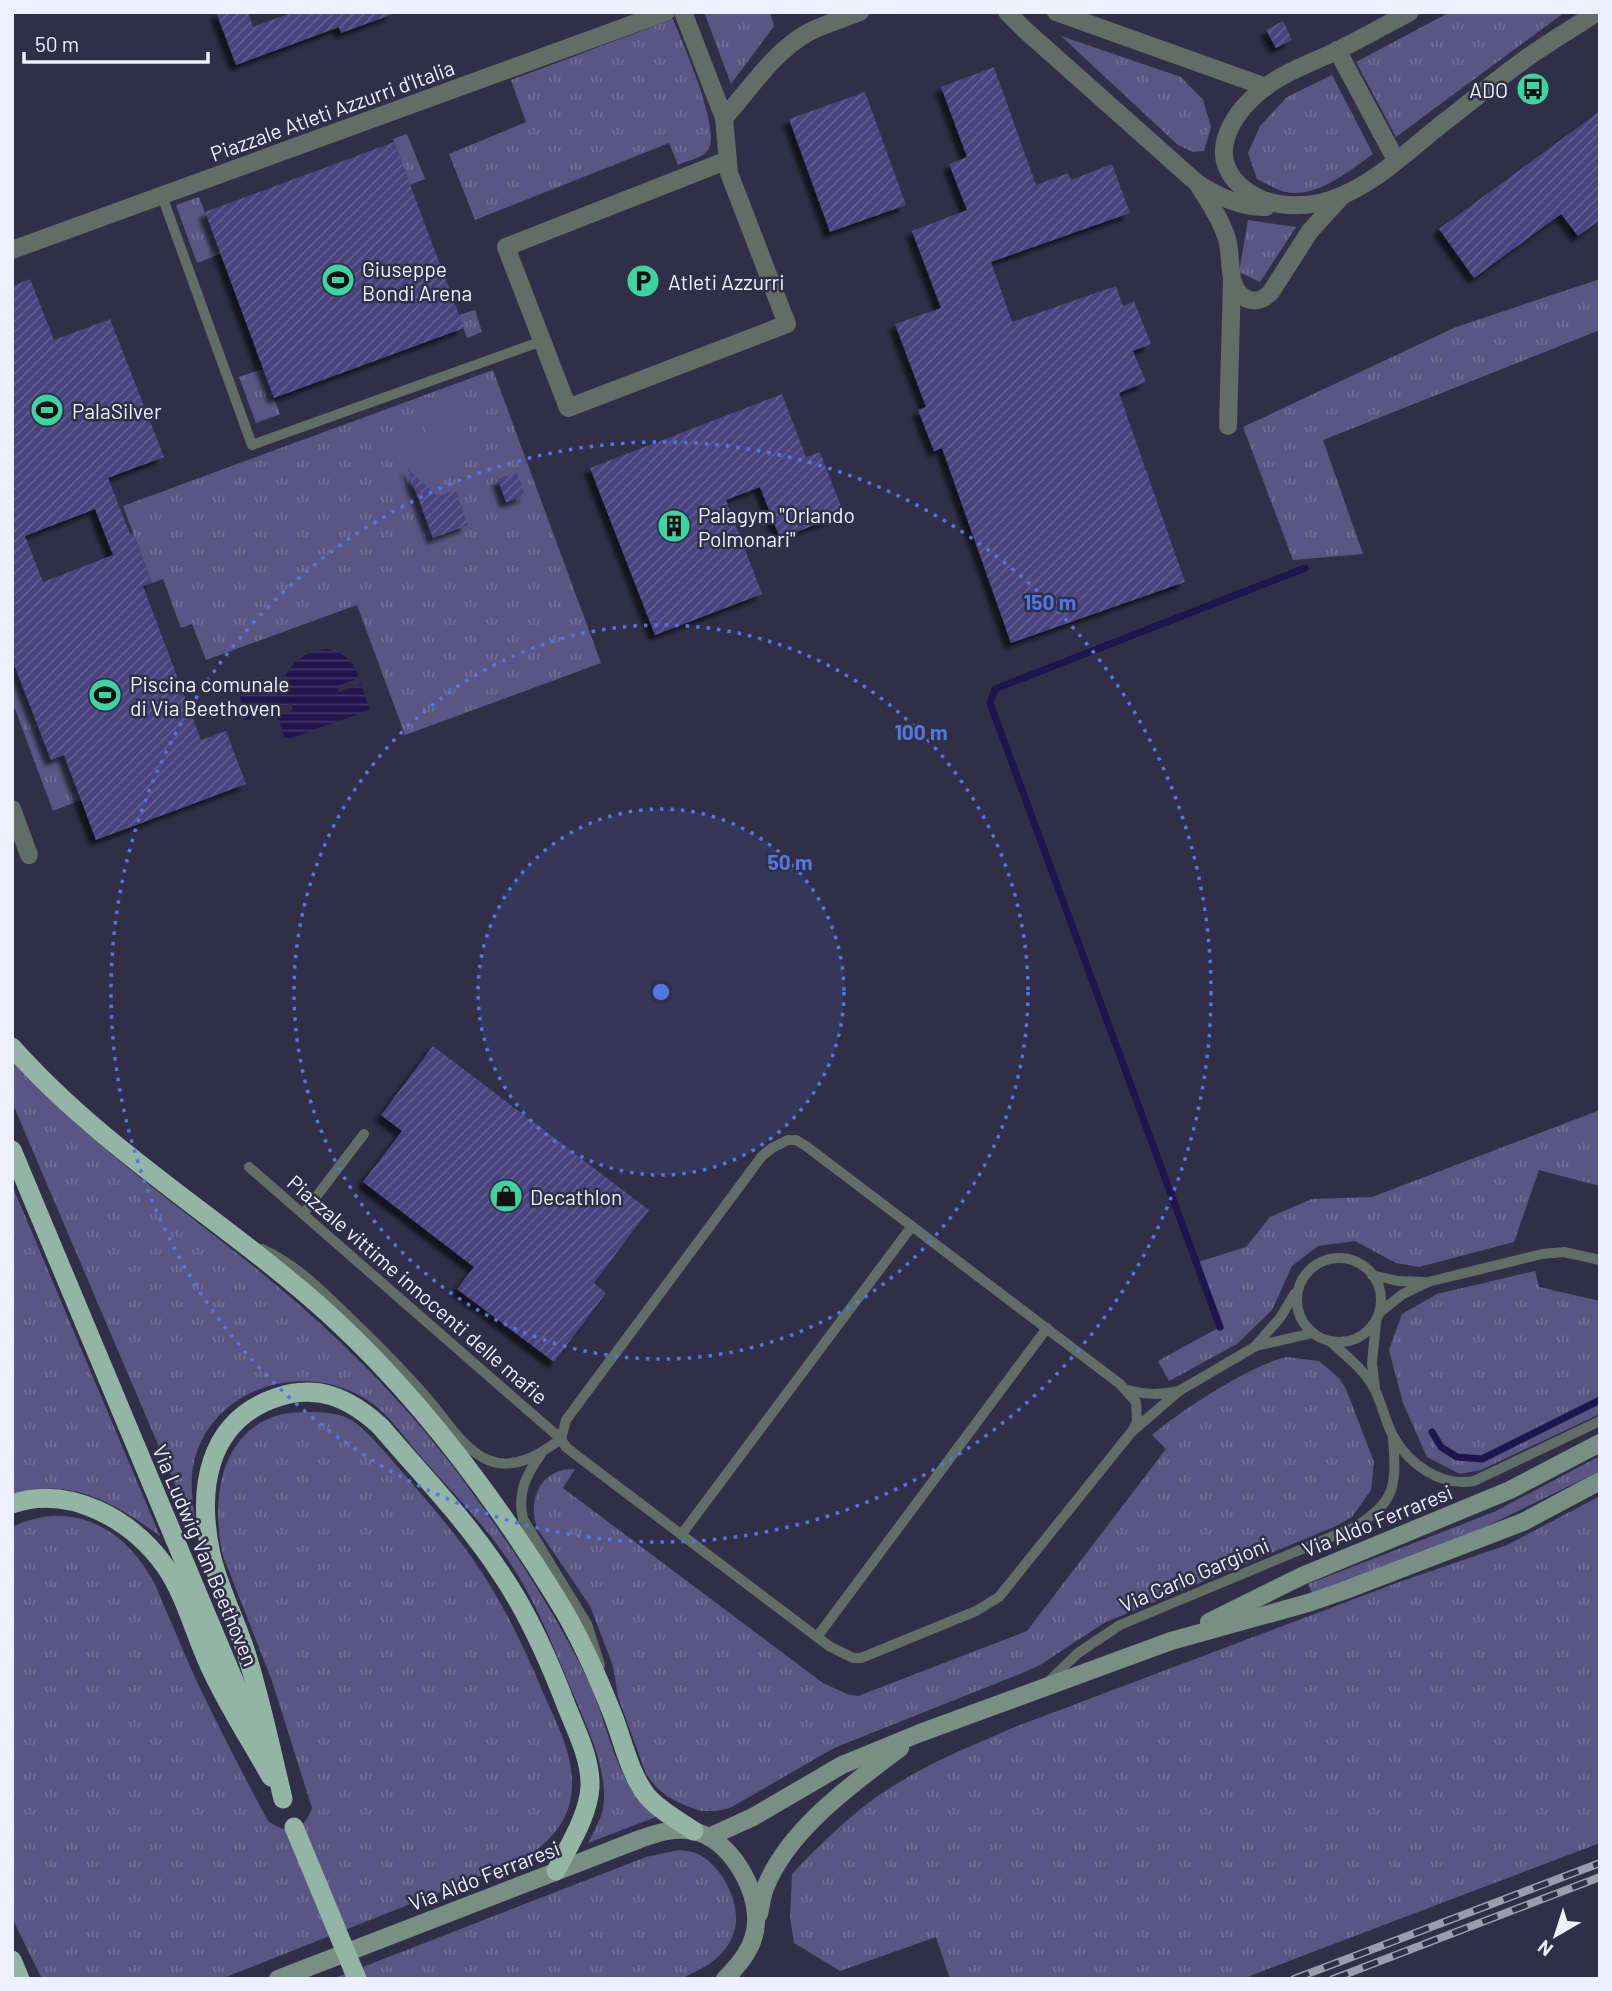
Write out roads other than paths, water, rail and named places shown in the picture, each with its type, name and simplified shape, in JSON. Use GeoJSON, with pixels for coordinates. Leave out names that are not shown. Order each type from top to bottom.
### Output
{"type":"FeatureCollection","features":[{"type":"Feature","properties":{"kind":"highway"},"geometry":{"type":"LineString","coordinates":[[12,1047],[54,1091],[112,1143],[235,1238],[331,1317],[387,1372],[437,1430],[493,1504],[557,1599],[584,1648],[634,1775],[642,1788],[650,1799],[702,1834]]}},
{"type":"Feature","properties":{"kind":"highway","name":"Via Ludwig Van Beethoven"},"geometry":{"type":"LineString","coordinates":[[12,1150],[357,1979]]}},
{"type":"Feature","properties":{"kind":"highway"},"geometry":{"type":"LineString","coordinates":[[283,1799],[248,1658],[211,1554],[207,1485],[221,1439],[237,1418],[275,1398],[320,1392],[349,1402],[382,1427],[487,1553],[528,1621],[558,1685],[589,1773],[587,1804],[579,1827],[556,1871]]}},
{"type":"Feature","properties":{"kind":"highway"},"geometry":{"type":"LineString","coordinates":[[12,1504],[40,1497],[89,1506],[121,1524],[152,1550],[171,1577],[211,1670],[283,1799]]}},
{"type":"Feature","properties":{"kind":"highway"},"geometry":{"type":"LineString","coordinates":[[12,1960],[20,1979]]}},
{"type":"Feature","properties":{"kind":"main road","name":"Via Aldo Ferraresi"},"geometry":{"type":"LineString","coordinates":[[1171,1641],[1302,1576],[1510,1490],[1600,1443]]}},
{"type":"Feature","properties":{"kind":"main road","name":"Via Aldo Ferraresi"},"geometry":{"type":"LineString","coordinates":[[278,1979],[662,1832],[702,1834],[753,1817],[842,1765],[920,1733],[1171,1641],[1343,1591],[1523,1521],[1600,1481]]}},
{"type":"Feature","properties":{"kind":"main road","name":"Via Aldo Ferraresi"},"geometry":{"type":"LineString","coordinates":[[725,1979],[746,1954],[752,1941],[764,1889],[782,1857],[821,1812],[920,1733]]}},
{"type":"Feature","properties":{"kind":"main road"},"geometry":{"type":"LineString","coordinates":[[702,1834],[731,1857],[742,1871],[752,1895],[756,1924]]}},
{"type":"Feature","properties":{"kind":"street","name":"Piazzale Atleti Azzurri d'Italia"},"geometry":{"type":"LineString","coordinates":[[12,250],[666,12]]}},
{"type":"Feature","properties":{"kind":"street"},"geometry":{"type":"LineString","coordinates":[[683,12],[724,118],[728,160],[729,173],[787,324],[568,408],[506,247],[728,160]]}},
{"type":"Feature","properties":{"kind":"street"},"geometry":{"type":"LineString","coordinates":[[724,118],[795,41],[811,31],[860,12]]}},
{"type":"Feature","properties":{"kind":"street"},"geometry":{"type":"LineString","coordinates":[[1007,12],[1197,183],[1212,193],[1259,207],[1327,201],[1344,195]]}},
{"type":"Feature","properties":{"kind":"street"},"geometry":{"type":"LineString","coordinates":[[1056,12],[1266,87]]}},
{"type":"Feature","properties":{"kind":"street"},"geometry":{"type":"LineString","coordinates":[[1291,205],[1275,203],[1250,194],[1233,179],[1223,156],[1224,144],[1236,118],[1244,106],[1266,87],[1410,12]]}},
{"type":"Feature","properties":{"kind":"street"},"geometry":{"type":"LineString","coordinates":[[1232,280],[1244,298],[1255,301],[1264,299],[1286,271],[1310,231],[1344,195],[1396,160],[1539,50],[1598,12]]}},
{"type":"Feature","properties":{"kind":"street"},"geometry":{"type":"LineString","coordinates":[[1337,50],[1396,160]]}},
{"type":"Feature","properties":{"kind":"street"},"geometry":{"type":"LineString","coordinates":[[1197,183],[1217,214],[1228,242],[1232,280],[1228,426]]}},
{"type":"Feature","properties":{"kind":"street"},"geometry":{"type":"LineString","coordinates":[[12,809],[29,855]]}},
{"type":"Feature","properties":{"kind":"lane"},"geometry":{"type":"LineString","coordinates":[[162,195],[252,444],[542,341]]}},
{"type":"Feature","properties":{"kind":"lane"},"geometry":{"type":"LineString","coordinates":[[303,1214],[364,1134]]}},
{"type":"Feature","properties":{"kind":"lane","name":"Piazzale vittime innocenti delle mafie"},"geometry":{"type":"LineString","coordinates":[[541,1454],[561,1439],[566,1420],[762,1156],[781,1142],[796,1140],[1125,1389]]}},
{"type":"Feature","properties":{"kind":"lane","name":"Piazzale vittime innocenti delle mafie"},"geometry":{"type":"LineString","coordinates":[[249,1167],[561,1439],[565,1447],[817,1637],[853,1658],[861,1658],[991,1604],[1008,1588],[1133,1430],[1178,1391]]}},
{"type":"Feature","properties":{"kind":"lane"},"geometry":{"type":"LineString","coordinates":[[681,1535],[912,1226]]}},
{"type":"Feature","properties":{"kind":"lane"},"geometry":{"type":"LineString","coordinates":[[235,1238],[289,1264],[332,1301],[404,1371],[477,1455],[498,1463],[511,1463],[541,1454]]}},
{"type":"Feature","properties":{"kind":"lane"},"geometry":{"type":"LineString","coordinates":[[1330,1342],[1353,1340],[1364,1334],[1378,1316],[1403,1294],[1428,1282],[1542,1254],[1564,1252],[1600,1260]]}},
{"type":"Feature","properties":{"kind":"lane"},"geometry":{"type":"LineString","coordinates":[[1256,1346],[1280,1318],[1307,1272],[1324,1261],[1335,1258],[1355,1261],[1372,1275],[1398,1281],[1428,1282]]}},
{"type":"Feature","properties":{"kind":"lane","name":"Via Carlo Gargioni"},"geometry":{"type":"LineString","coordinates":[[1372,1275],[1381,1296],[1372,1363],[1375,1389]]}},
{"type":"Feature","properties":{"kind":"lane"},"geometry":{"type":"LineString","coordinates":[[1125,1389],[1145,1395],[1178,1391],[1256,1346],[1312,1333],[1299,1313],[1298,1289]]}},
{"type":"Feature","properties":{"kind":"lane"},"geometry":{"type":"LineString","coordinates":[[817,1637],[1047,1328]]}},
{"type":"Feature","properties":{"kind":"lane","name":"Via Carlo Gargioni"},"geometry":{"type":"LineString","coordinates":[[1041,1689],[1077,1653],[1120,1625],[1355,1527],[1372,1517],[1388,1501],[1395,1464],[1393,1436],[1375,1389],[1364,1373],[1330,1342],[1312,1333]]}},
{"type":"Feature","properties":{"kind":"lane"},"geometry":{"type":"LineString","coordinates":[[1125,1389],[1136,1402],[1138,1412],[1133,1430]]}},
{"type":"Feature","properties":{"kind":"lane","name":"Via Carlo Gargioni"},"geometry":{"type":"LineString","coordinates":[[1393,1436],[1429,1473],[1452,1482],[1463,1483],[1474,1481],[1600,1421]]}},
{"type":"Feature","properties":{"kind":"lane"},"geometry":{"type":"LineString","coordinates":[[541,1454],[527,1474],[520,1509],[523,1519],[587,1624],[600,1664],[604,1696]]}},
{"type":"Feature","properties":{"kind":"waterway"},"geometry":{"type":"LineString","coordinates":[[1220,1327],[990,703],[995,689],[1305,568]]}},
{"type":"Feature","properties":{"kind":"waterway"},"geometry":{"type":"LineString","coordinates":[[1432,1432],[1441,1447],[1457,1457],[1482,1459],[1600,1400]]}},
{"type":"Feature","properties":{"kind":"railway"},"geometry":{"type":"LineString","coordinates":[[1294,1979],[1600,1863]]}},
{"type":"Feature","properties":{"kind":"railway"},"geometry":{"type":"LineString","coordinates":[[1333,1979],[1600,1877]]}},
{"type":"Feature","properties":{"kind":"place","name":"ADO"},"geometry":{"type":"Point","coordinates":[1533,89]}},
{"type":"Feature","properties":{"kind":"place","name":"Giuseppe Bondi Arena"},"geometry":{"type":"Point","coordinates":[338,280]}},
{"type":"Feature","properties":{"kind":"place","name":"Atleti Azzurri"},"geometry":{"type":"Point","coordinates":[643,281]}},
{"type":"Feature","properties":{"kind":"place","name":"PalaSilver"},"geometry":{"type":"Point","coordinates":[47,410]}},
{"type":"Feature","properties":{"kind":"place","name":"Palagym \"Orlando Polmonari\""},"geometry":{"type":"Point","coordinates":[674,526]}},
{"type":"Feature","properties":{"kind":"place","name":"Piscina comunale di Via Beethoven"},"geometry":{"type":"Point","coordinates":[105,695]}},
{"type":"Feature","properties":{"kind":"place","name":"Decathlon"},"geometry":{"type":"Point","coordinates":[506,1196]}}]}
